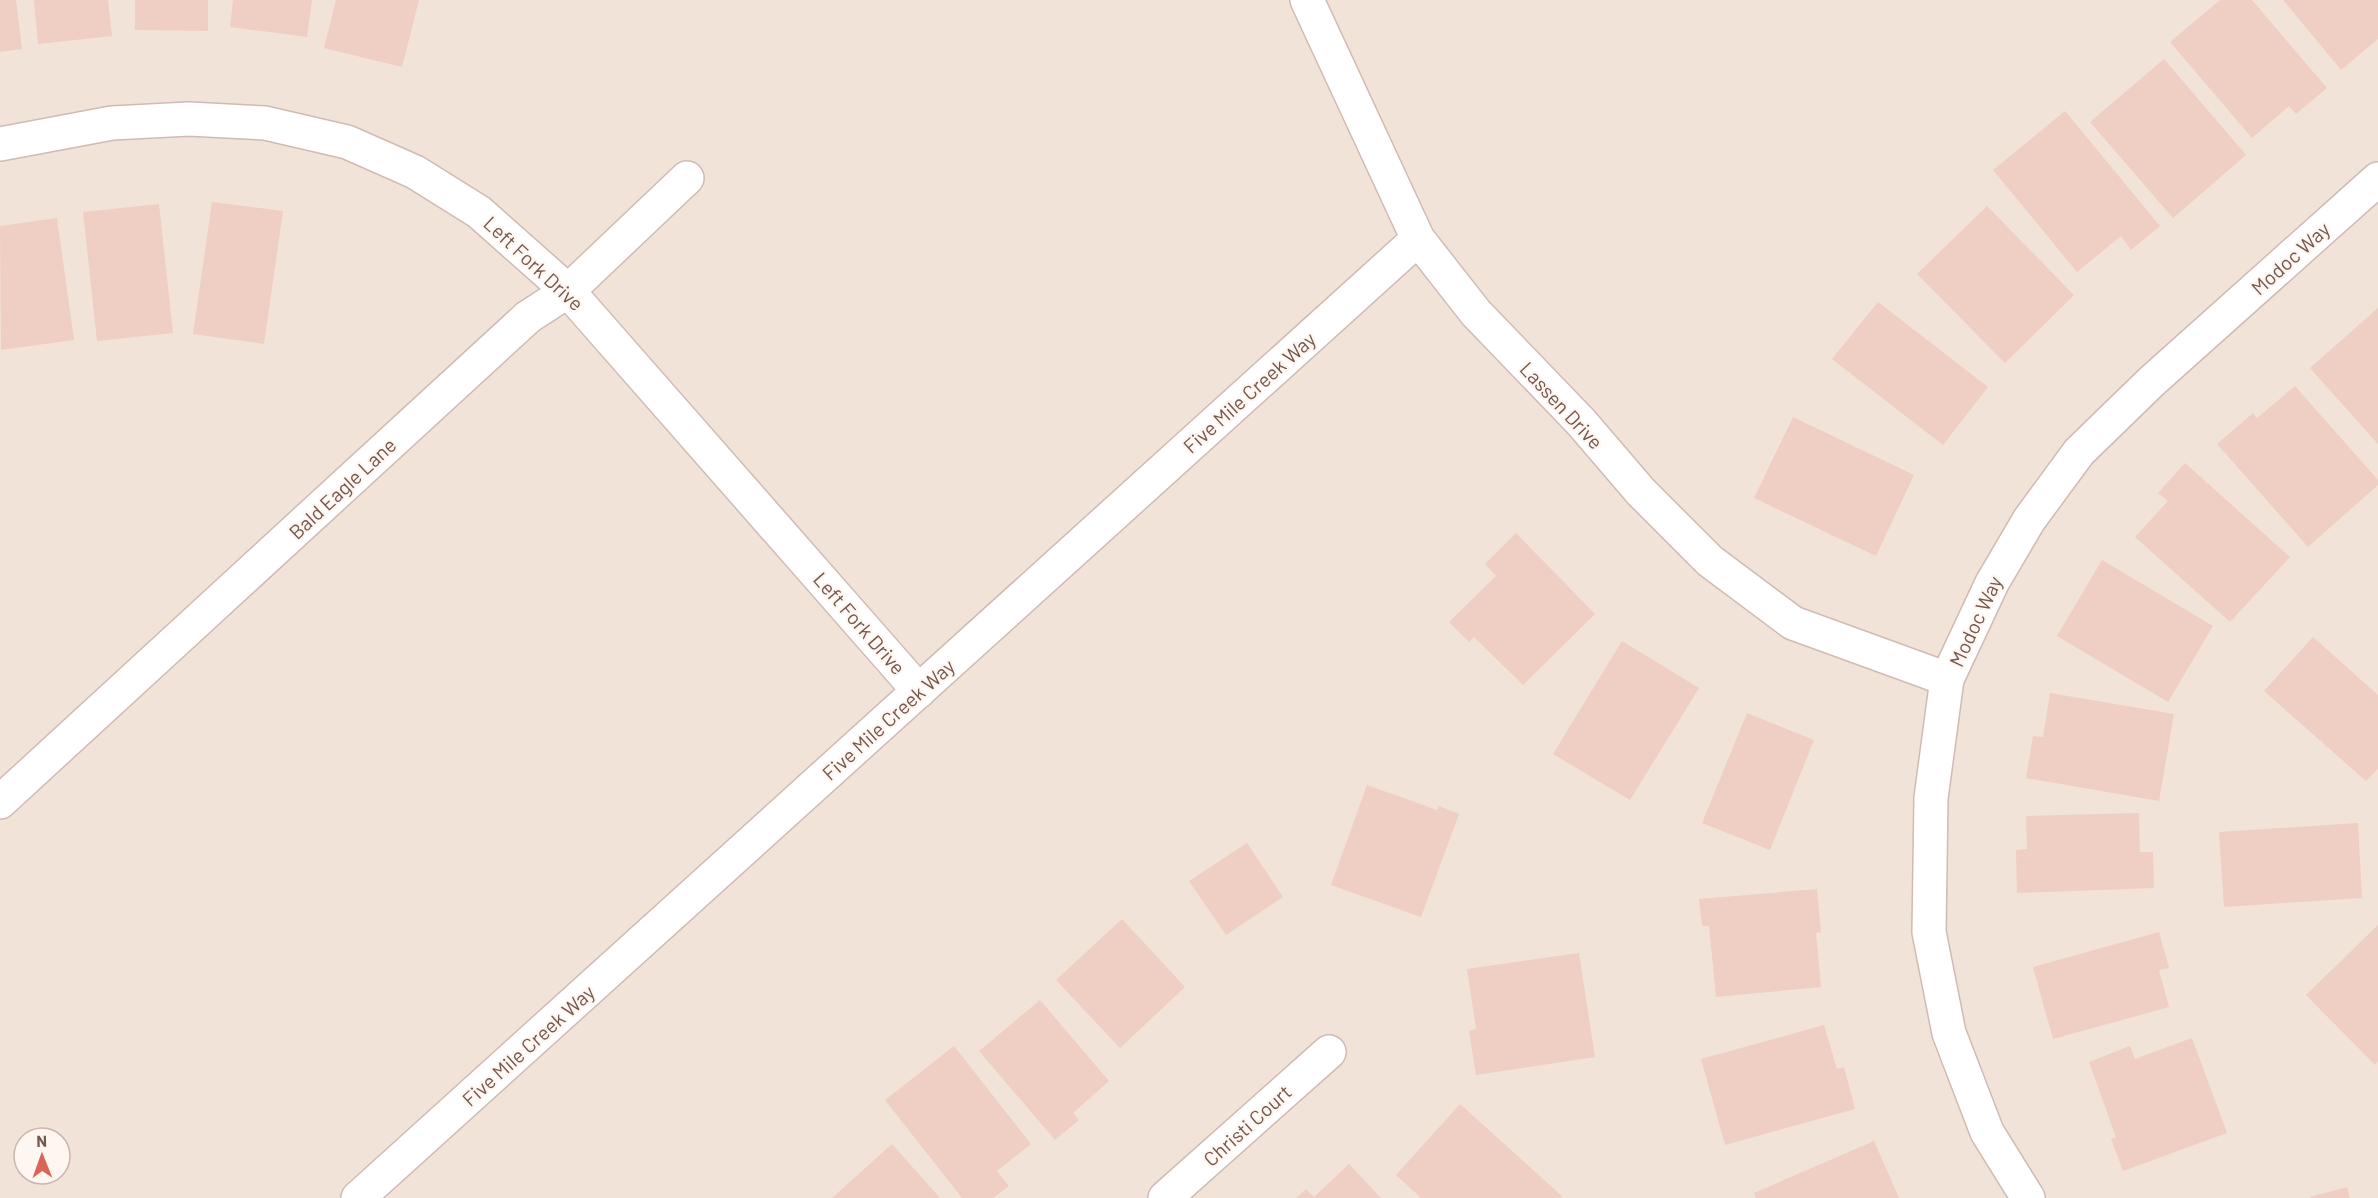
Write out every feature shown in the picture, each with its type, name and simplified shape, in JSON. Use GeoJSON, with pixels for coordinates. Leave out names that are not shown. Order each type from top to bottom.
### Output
{"type":"FeatureCollection","features":[{"type":"Feature","properties":{"kind":"street","name":"Lassen Drive"},"geometry":{"type":"LineString","coordinates":[[1307,0],[1418,239],[1476,313],[1581,422],[1641,492],[1710,561],[1793,622],[1947,680]]}},
{"type":"Feature","properties":{"kind":"street","name":"Left Fork Drive"},"geometry":{"type":"LineString","coordinates":[[0,144],[112,123],[189,119],[265,123],[347,142],[416,172],[479,212],[568,291],[919,691]]}},
{"type":"Feature","properties":{"kind":"street","name":"Bald Eagle Lane"},"geometry":{"type":"LineString","coordinates":[[0,802],[528,317],[568,291],[687,178]]}},
{"type":"Feature","properties":{"kind":"street","name":"Modoc Way"},"geometry":{"type":"LineString","coordinates":[[2028,1198],[1988,1132],[1949,1033],[1929,932],[1931,798],[1947,680],[1992,583],[2029,520],[2079,452],[2151,382],[2378,178]]}},
{"type":"Feature","properties":{"kind":"street","name":"Five Mile Creek Way"},"geometry":{"type":"LineString","coordinates":[[358,1198],[1418,239]]}},
{"type":"Feature","properties":{"kind":"street","name":"Christi Court"},"geometry":{"type":"LineString","coordinates":[[1164,1198],[1329,1052]]}},
{"type":"Feature","properties":{"kind":"shaded area"},"geometry":{"type":"Polygon","coordinates":[[[0,0],[2378,0],[2378,1198],[0,1198],[0,0]]]}},
{"type":"Feature","properties":{"kind":"building"},"geometry":{"type":"Polygon","coordinates":[[[0,0],[16,0],[22,49],[0,52],[0,0]]]}},
{"type":"Feature","properties":{"kind":"building"},"geometry":{"type":"Polygon","coordinates":[[[34,0],[108,0],[112,36],[38,44],[34,0]]]}},
{"type":"Feature","properties":{"kind":"building"},"geometry":{"type":"Polygon","coordinates":[[[135,0],[208,0],[208,31],[135,30],[135,0]]]}},
{"type":"Feature","properties":{"kind":"building"},"geometry":{"type":"Polygon","coordinates":[[[233,0],[312,0],[307,37],[230,27],[233,0]]]}},
{"type":"Feature","properties":{"kind":"building"},"geometry":{"type":"Polygon","coordinates":[[[336,0],[419,0],[402,67],[324,48],[336,0]]]}},
{"type":"Feature","properties":{"kind":"building"},"geometry":{"type":"Polygon","coordinates":[[[2220,0],[2252,0],[2327,88],[2296,114],[2289,106],[2252,138],[2170,42],[2220,0]]]}},
{"type":"Feature","properties":{"kind":"building"},"geometry":{"type":"Polygon","coordinates":[[[2283,0],[2378,0],[2378,39],[2341,70],[2283,0]]]}},
{"type":"Feature","properties":{"kind":"building"},"geometry":{"type":"Polygon","coordinates":[[[2164,59],[2246,155],[2173,218],[2090,122],[2164,59]]]}},
{"type":"Feature","properties":{"kind":"building"},"geometry":{"type":"Polygon","coordinates":[[[2065,111],[2160,226],[2131,250],[2121,236],[2077,272],[1993,170],[2065,111]]]}},
{"type":"Feature","properties":{"kind":"building"},"geometry":{"type":"Polygon","coordinates":[[[212,202],[283,211],[264,344],[193,334],[212,202]]]}},
{"type":"Feature","properties":{"kind":"building"},"geometry":{"type":"Polygon","coordinates":[[[159,204],[173,333],[97,341],[83,212],[159,204]]]}},
{"type":"Feature","properties":{"kind":"building"},"geometry":{"type":"Polygon","coordinates":[[[1987,206],[2074,295],[2005,363],[1917,274],[1987,206]]]}},
{"type":"Feature","properties":{"kind":"building"},"geometry":{"type":"Polygon","coordinates":[[[57,218],[74,340],[1,350],[0,226],[57,218]]]}},
{"type":"Feature","properties":{"kind":"building"},"geometry":{"type":"Polygon","coordinates":[[[1878,302],[1988,387],[1943,445],[1832,359],[1878,302]]]}},
{"type":"Feature","properties":{"kind":"building"},"geometry":{"type":"Polygon","coordinates":[[[2378,308],[2378,444],[2310,368],[2378,308]]]}},
{"type":"Feature","properties":{"kind":"building"},"geometry":{"type":"Polygon","coordinates":[[[2295,386],[2378,480],[2378,485],[2308,547],[2217,444],[2253,413],[2257,418],[2295,386]]]}},
{"type":"Feature","properties":{"kind":"building"},"geometry":{"type":"Polygon","coordinates":[[[1793,417],[1914,475],[1876,556],[1754,498],[1793,417]]]}},
{"type":"Feature","properties":{"kind":"building"},"geometry":{"type":"Polygon","coordinates":[[[2185,463],[2290,557],[2230,622],[2135,537],[2168,501],[2158,493],[2185,463]]]}},
{"type":"Feature","properties":{"kind":"building"},"geometry":{"type":"Polygon","coordinates":[[[1516,533],[1595,614],[1523,685],[1474,637],[1469,642],[1449,622],[1496,576],[1485,564],[1516,533]]]}},
{"type":"Feature","properties":{"kind":"building"},"geometry":{"type":"Polygon","coordinates":[[[2102,560],[2213,626],[2168,702],[2057,636],[2102,560]]]}},
{"type":"Feature","properties":{"kind":"building"},"geometry":{"type":"Polygon","coordinates":[[[2313,637],[2378,695],[2378,769],[2366,781],[2264,691],[2313,637]]]}},
{"type":"Feature","properties":{"kind":"building"},"geometry":{"type":"Polygon","coordinates":[[[1622,641],[1699,688],[1630,800],[1553,754],[1622,641]]]}},
{"type":"Feature","properties":{"kind":"building"},"geometry":{"type":"Polygon","coordinates":[[[2050,693],[2174,714],[2159,801],[2026,778],[2033,736],[2043,737],[2050,693]]]}},
{"type":"Feature","properties":{"kind":"building"},"geometry":{"type":"Polygon","coordinates":[[[1747,713],[1814,740],[1770,850],[1702,823],[1747,713]]]}},
{"type":"Feature","properties":{"kind":"building"},"geometry":{"type":"Polygon","coordinates":[[[1367,785],[1437,810],[1439,806],[1459,814],[1421,917],[1331,885],[1367,785]]]}},
{"type":"Feature","properties":{"kind":"building"},"geometry":{"type":"Polygon","coordinates":[[[2139,813],[2140,852],[2153,852],[2154,888],[2017,893],[2016,850],[2027,849],[2026,816],[2139,813]]]}},
{"type":"Feature","properties":{"kind":"building"},"geometry":{"type":"Polygon","coordinates":[[[2358,823],[2362,898],[2224,907],[2219,832],[2358,823]]]}},
{"type":"Feature","properties":{"kind":"building"},"geometry":{"type":"Polygon","coordinates":[[[1247,843],[1283,897],[1226,935],[1189,881],[1247,843]]]}},
{"type":"Feature","properties":{"kind":"building"},"geometry":{"type":"Polygon","coordinates":[[[1817,889],[1821,932],[1816,933],[1821,987],[1716,997],[1709,926],[1702,926],[1699,899],[1817,889]]]}},
{"type":"Feature","properties":{"kind":"building"},"geometry":{"type":"Polygon","coordinates":[[[1122,919],[1185,987],[1120,1048],[1056,980],[1122,919]]]}},
{"type":"Feature","properties":{"kind":"building"},"geometry":{"type":"Polygon","coordinates":[[[2378,925],[2378,1061],[2375,1065],[2306,995],[2378,925]]]}},
{"type":"Feature","properties":{"kind":"building"},"geometry":{"type":"Polygon","coordinates":[[[2159,932],[2169,968],[2159,970],[2169,1007],[2053,1039],[2033,967],[2159,932]]]}},
{"type":"Feature","properties":{"kind":"building"},"geometry":{"type":"Polygon","coordinates":[[[1579,953],[1595,1057],[1476,1075],[1469,1031],[1476,1029],[1467,969],[1579,953]]]}},
{"type":"Feature","properties":{"kind":"building"},"geometry":{"type":"Polygon","coordinates":[[[1040,1000],[1109,1081],[1073,1113],[1079,1120],[1055,1140],[979,1051],[1040,1000]]]}},
{"type":"Feature","properties":{"kind":"building"},"geometry":{"type":"Polygon","coordinates":[[[1824,1025],[1837,1069],[1844,1067],[1855,1109],[1725,1145],[1701,1059],[1824,1025]]]}},
{"type":"Feature","properties":{"kind":"building"},"geometry":{"type":"Polygon","coordinates":[[[2192,1038],[2227,1133],[2123,1171],[2111,1139],[2116,1137],[2089,1062],[2130,1046],[2135,1059],[2192,1038]]]}},
{"type":"Feature","properties":{"kind":"building"},"geometry":{"type":"Polygon","coordinates":[[[954,1046],[1031,1144],[997,1171],[1009,1186],[993,1198],[962,1198],[885,1100],[954,1046]]]}},
{"type":"Feature","properties":{"kind":"building"},"geometry":{"type":"Polygon","coordinates":[[[1460,1104],[1562,1196],[1560,1198],[1421,1198],[1396,1175],[1460,1104]]]}},
{"type":"Feature","properties":{"kind":"building"},"geometry":{"type":"Polygon","coordinates":[[[1874,1141],[1899,1198],[1756,1198],[1754,1193],[1874,1141]]]}},
{"type":"Feature","properties":{"kind":"building"},"geometry":{"type":"Polygon","coordinates":[[[892,1144],[940,1198],[832,1198],[892,1144]]]}},
{"type":"Feature","properties":{"kind":"building"},"geometry":{"type":"Polygon","coordinates":[[[1349,1164],[1381,1198],[1296,1198],[1306,1189],[1314,1197],[1349,1164]]]}},
{"type":"Feature","properties":{"kind":"building"},"geometry":{"type":"Polygon","coordinates":[[[2347,1187],[2350,1198],[2310,1198],[2310,1197],[2347,1187]]]}}]}
